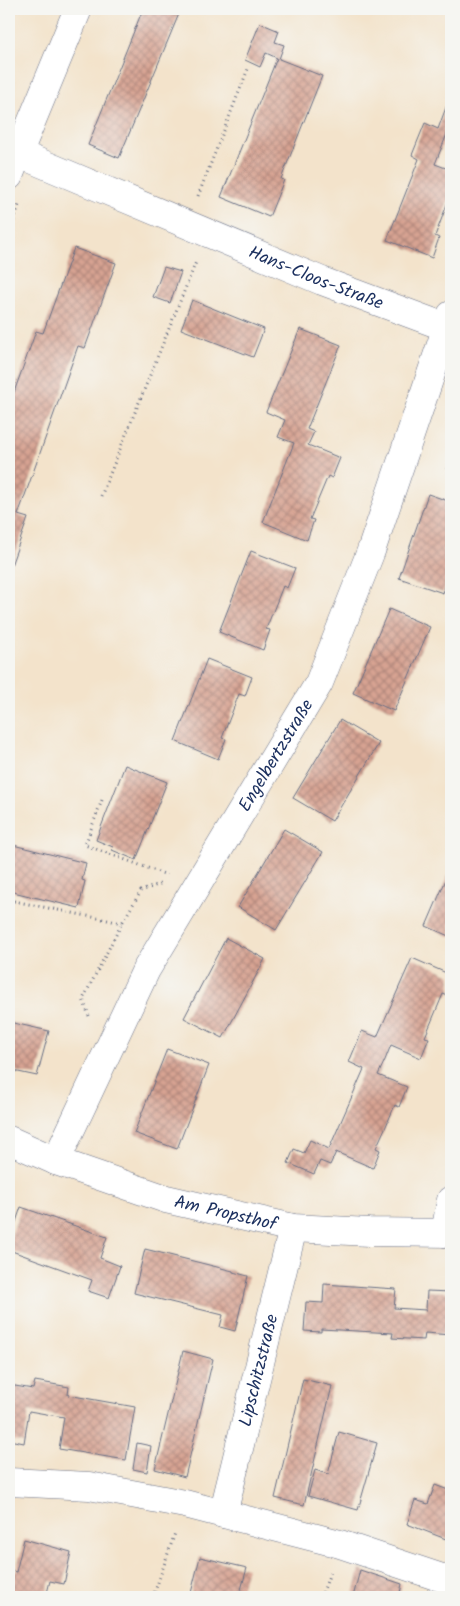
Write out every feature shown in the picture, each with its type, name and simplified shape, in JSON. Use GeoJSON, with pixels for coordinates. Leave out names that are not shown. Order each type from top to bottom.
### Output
{"type":"FeatureCollection","features":[{"type":"Feature","properties":{"kind":"street"},"geometry":{"type":"LineString","coordinates":[[13,164],[78,9]]}},
{"type":"Feature","properties":{"kind":"street","name":"Hans-Cloos-Straße"},"geometry":{"type":"LineString","coordinates":[[13,164],[197,229],[322,281],[450,324]]}},
{"type":"Feature","properties":{"kind":"street","name":"Engelbertzstraße"},"geometry":{"type":"LineString","coordinates":[[56,1161],[146,970],[319,683],[371,551],[450,324]]}},
{"type":"Feature","properties":{"kind":"street","name":"Am Propsthof"},"geometry":{"type":"LineString","coordinates":[[9,1140],[56,1161],[166,1199],[293,1228],[369,1232],[448,1233]]}},
{"type":"Feature","properties":{"kind":"street"},"geometry":{"type":"LineString","coordinates":[[448,1233],[451,1200]]}},
{"type":"Feature","properties":{"kind":"street","name":"Lipschitzstraße"},"geometry":{"type":"LineString","coordinates":[[223,1514],[293,1228]]}},
{"type":"Feature","properties":{"kind":"street"},"geometry":{"type":"LineString","coordinates":[[9,1482],[89,1486],[185,1504],[340,1544],[451,1580]]}},
{"type":"Feature","properties":{"kind":"path"},"geometry":{"type":"LineString","coordinates":[[101,496],[197,229],[248,70]]}},
{"type":"Feature","properties":{"kind":"path"},"geometry":{"type":"LineString","coordinates":[[102,800],[85,845],[167,876]]}},
{"type":"Feature","properties":{"kind":"path"},"geometry":{"type":"LineString","coordinates":[[9,900],[122,923]]}},
{"type":"Feature","properties":{"kind":"path"},"geometry":{"type":"LineString","coordinates":[[153,1597],[185,1504]]}},
{"type":"Feature","properties":{"kind":"building"},"geometry":{"type":"Polygon","coordinates":[[[143,9],[181,9],[119,158],[88,145],[143,9]]]}},
{"type":"Feature","properties":{"kind":"building"},"geometry":{"type":"Polygon","coordinates":[[[260,23],[279,31],[275,42],[284,45],[279,59],[322,76],[281,179],[284,180],[269,217],[221,197],[277,58],[266,53],[260,67],[245,60],[260,23]]]}},
{"type":"Feature","properties":{"kind":"building"},"geometry":{"type":"Polygon","coordinates":[[[451,94],[451,136],[447,134],[435,164],[451,170],[451,194],[435,236],[439,238],[432,258],[387,240],[419,159],[412,155],[425,123],[438,129],[451,94]]]}},
{"type":"Feature","properties":{"kind":"building"},"geometry":{"type":"Polygon","coordinates":[[[74,248],[116,263],[85,348],[78,346],[18,515],[28,518],[9,571],[9,406],[36,331],[43,333],[74,248]]]}},
{"type":"Feature","properties":{"kind":"building"},"geometry":{"type":"Polygon","coordinates":[[[164,267],[181,272],[170,303],[153,297],[164,267]]]}},
{"type":"Feature","properties":{"kind":"building"},"geometry":{"type":"Polygon","coordinates":[[[192,300],[264,329],[253,357],[181,329],[192,300]]]}},
{"type":"Feature","properties":{"kind":"building"},"geometry":{"type":"Polygon","coordinates":[[[300,329],[341,345],[307,429],[314,432],[308,445],[340,458],[332,478],[328,476],[310,519],[314,520],[307,540],[263,522],[294,443],[278,437],[285,420],[266,412],[300,329]]]}},
{"type":"Feature","properties":{"kind":"building"},"geometry":{"type":"Polygon","coordinates":[[[451,457],[451,470],[447,469],[451,457]]]}},
{"type":"Feature","properties":{"kind":"building"},"geometry":{"type":"Polygon","coordinates":[[[428,494],[451,502],[451,568],[443,593],[399,578],[428,494]]]}},
{"type":"Feature","properties":{"kind":"building"},"geometry":{"type":"Polygon","coordinates":[[[251,551],[295,568],[287,588],[283,586],[266,629],[270,630],[263,650],[219,632],[251,551]]]}},
{"type":"Feature","properties":{"kind":"building"},"geometry":{"type":"Polygon","coordinates":[[[389,609],[430,627],[394,711],[353,693],[389,609]]]}},
{"type":"Feature","properties":{"kind":"building"},"geometry":{"type":"Polygon","coordinates":[[[207,659],[252,677],[245,696],[239,694],[222,738],[226,739],[218,759],[175,741],[207,659]]]}},
{"type":"Feature","properties":{"kind":"building"},"geometry":{"type":"Polygon","coordinates":[[[340,720],[379,743],[332,821],[293,798],[340,720]]]}},
{"type":"Feature","properties":{"kind":"building"},"geometry":{"type":"Polygon","coordinates":[[[125,765],[167,782],[136,860],[112,850],[113,847],[96,840],[125,765]]]}},
{"type":"Feature","properties":{"kind":"building"},"geometry":{"type":"Polygon","coordinates":[[[284,829],[323,852],[276,930],[238,907],[284,829]]]}},
{"type":"Feature","properties":{"kind":"building"},"geometry":{"type":"Polygon","coordinates":[[[9,844],[86,863],[82,880],[85,881],[79,908],[9,891],[9,844]]]}},
{"type":"Feature","properties":{"kind":"building"},"geometry":{"type":"Polygon","coordinates":[[[451,868],[451,937],[426,926],[451,868]]]}},
{"type":"Feature","properties":{"kind":"building"},"geometry":{"type":"Polygon","coordinates":[[[226,938],[265,959],[223,1038],[184,1018],[226,938]]]}},
{"type":"Feature","properties":{"kind":"building"},"geometry":{"type":"Polygon","coordinates":[[[412,958],[451,975],[451,987],[448,996],[443,994],[425,1037],[429,1038],[421,1058],[391,1045],[378,1075],[407,1087],[399,1107],[395,1105],[376,1148],[380,1150],[373,1168],[336,1152],[330,1165],[320,1161],[314,1174],[288,1163],[294,1149],[304,1153],[310,1140],[329,1149],[364,1069],[349,1062],[362,1031],[377,1037],[412,958]]]}},
{"type":"Feature","properties":{"kind":"building"},"geometry":{"type":"Polygon","coordinates":[[[9,1022],[49,1031],[37,1076],[9,1070],[9,1022]]]}},
{"type":"Feature","properties":{"kind":"building"},"geometry":{"type":"Polygon","coordinates":[[[167,1049],[209,1065],[177,1149],[134,1133],[167,1049]]]}},
{"type":"Feature","properties":{"kind":"building"},"geometry":{"type":"Polygon","coordinates":[[[21,1207],[107,1237],[100,1258],[120,1266],[109,1298],[88,1291],[92,1280],[9,1250],[9,1242],[21,1207]]]}},
{"type":"Feature","properties":{"kind":"building"},"geometry":{"type":"Polygon","coordinates":[[[145,1249],[248,1276],[235,1331],[220,1327],[223,1315],[134,1293],[145,1249]]]}},
{"type":"Feature","properties":{"kind":"building"},"geometry":{"type":"Polygon","coordinates":[[[324,1284],[396,1289],[394,1308],[426,1310],[427,1291],[451,1292],[451,1335],[425,1333],[424,1340],[392,1338],[393,1333],[321,1329],[321,1332],[304,1331],[306,1302],[323,1303],[324,1284]]]}},
{"type":"Feature","properties":{"kind":"building"},"geometry":{"type":"Polygon","coordinates":[[[183,1351],[213,1359],[185,1477],[155,1469],[183,1351]]]}},
{"type":"Feature","properties":{"kind":"building"},"geometry":{"type":"Polygon","coordinates":[[[303,1379],[332,1386],[304,1505],[275,1498],[303,1379]]]}},
{"type":"Feature","properties":{"kind":"building"},"geometry":{"type":"Polygon","coordinates":[[[35,1381],[69,1387],[68,1395],[135,1407],[126,1460],[59,1449],[64,1417],[29,1411],[24,1443],[9,1440],[9,1385],[33,1389],[35,1381]]]}},
{"type":"Feature","properties":{"kind":"building"},"geometry":{"type":"Polygon","coordinates":[[[339,1432],[377,1443],[358,1510],[308,1496],[315,1470],[328,1474],[339,1432]]]}},
{"type":"Feature","properties":{"kind":"building"},"geometry":{"type":"Polygon","coordinates":[[[137,1443],[151,1446],[147,1472],[133,1469],[137,1443]]]}},
{"type":"Feature","properties":{"kind":"building"},"geometry":{"type":"Polygon","coordinates":[[[435,1485],[451,1491],[451,1541],[407,1524],[415,1500],[428,1504],[435,1485]]]}},
{"type":"Feature","properties":{"kind":"building"},"geometry":{"type":"Polygon","coordinates":[[[24,1539],[71,1552],[64,1584],[50,1581],[46,1597],[9,1597],[9,1570],[16,1572],[24,1539]]]}},
{"type":"Feature","properties":{"kind":"building"},"geometry":{"type":"Polygon","coordinates":[[[200,1557],[247,1568],[239,1597],[190,1597],[200,1557]]]}},
{"type":"Feature","properties":{"kind":"building"},"geometry":{"type":"Polygon","coordinates":[[[360,1570],[402,1584],[399,1597],[353,1597],[360,1570]]]}}]}
